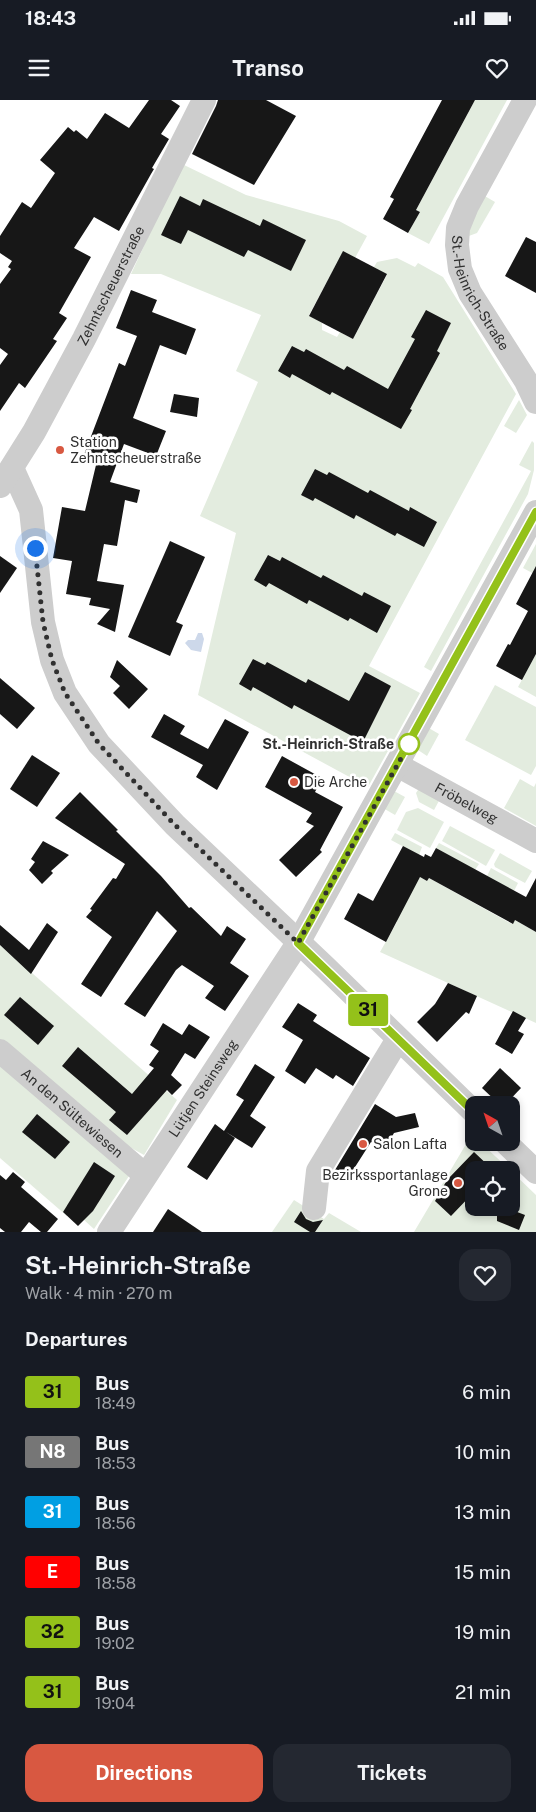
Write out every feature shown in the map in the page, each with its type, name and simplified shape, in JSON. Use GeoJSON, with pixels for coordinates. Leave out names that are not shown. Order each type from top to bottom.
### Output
{"type":"FeatureCollection","features":[{"type":"Feature","properties":{"kind":"street","name":"Zehntscheuerstraße"},"geometry":{"type":"LineString","coordinates":[[4,471],[34,432],[84,339],[204,100]]}},
{"type":"Feature","properties":{"kind":"street","name":"St.-Heinrich-Straße"},"geometry":{"type":"LineString","coordinates":[[525,100],[467,206],[458,228],[458,245],[460,270],[470,293],[526,381],[536,402]]}},
{"type":"Feature","properties":{"kind":"street"},"geometry":{"type":"LineString","coordinates":[[4,471],[31,510],[43,622],[52,660],[65,693],[99,744],[175,825],[465,1103]]}},
{"type":"Feature","properties":{"kind":"street"},"geometry":{"type":"LineString","coordinates":[[298,943],[536,512]]}},
{"type":"Feature","properties":{"kind":"street","name":"Fröbelweg"},"geometry":{"type":"LineString","coordinates":[[397,764],[536,841]]}},
{"type":"Feature","properties":{"kind":"street","name":"Lütjen Steinsweg"},"geometry":{"type":"LineString","coordinates":[[109,1232],[298,943]]}},
{"type":"Feature","properties":{"kind":"street"},"geometry":{"type":"LineString","coordinates":[[314,1208],[318,1171],[398,1039]]}},
{"type":"Feature","properties":{"kind":"street","name":"An den Sültewiesen"},"geometry":{"type":"LineString","coordinates":[[0,1051],[145,1175]]}},
{"type":"Feature","properties":{"kind":"street"},"geometry":{"type":"LineString","coordinates":[[514,1151],[536,1172]]}},
{"type":"Feature","properties":{"kind":"shaded area"},"geometry":{"type":"Polygon","coordinates":[[[475,100],[507,100],[429,244],[408,233],[420,212],[416,210],[475,100]]]}},
{"type":"Feature","properties":{"kind":"shaded area"},"geometry":{"type":"Polygon","coordinates":[[[182,164],[246,195],[339,221],[367,236],[355,258],[343,252],[309,315],[322,323],[322,330],[337,337],[340,332],[353,339],[387,275],[374,267],[377,262],[397,258],[415,267],[418,263],[443,277],[516,394],[369,666],[420,693],[368,787],[198,695],[236,533],[200,516],[258,382],[236,371],[261,315],[161,274],[131,274],[182,164]]]}},
{"type":"Feature","properties":{"kind":"shaded area"},"geometry":{"type":"Polygon","coordinates":[[[483,195],[495,202],[477,233],[466,237],[483,195]]]}},
{"type":"Feature","properties":{"kind":"shaded area"},"geometry":{"type":"Polygon","coordinates":[[[519,400],[527,415],[516,433],[504,426],[519,400]]]}},
{"type":"Feature","properties":{"kind":"shaded area"},"geometry":{"type":"Polygon","coordinates":[[[532,441],[534,443],[534,470],[528,494],[431,671],[424,667],[531,471],[519,465],[532,441]]]}},
{"type":"Feature","properties":{"kind":"shaded area"},"geometry":{"type":"Polygon","coordinates":[[[536,544],[536,575],[523,568],[536,544]]]}},
{"type":"Feature","properties":{"kind":"shaded area"},"geometry":{"type":"Polygon","coordinates":[[[536,654],[536,697],[518,687],[536,654]]]}},
{"type":"Feature","properties":{"kind":"shaded area"},"geometry":{"type":"Polygon","coordinates":[[[495,685],[536,707],[536,766],[531,775],[465,740],[495,685]]]}},
{"type":"Feature","properties":{"kind":"shaded area"},"geometry":{"type":"Polygon","coordinates":[[[427,727],[439,734],[427,756],[418,750],[427,727]]]}},
{"type":"Feature","properties":{"kind":"shaded area"},"geometry":{"type":"Polygon","coordinates":[[[520,779],[534,787],[536,783],[536,826],[504,808],[520,779]]]}},
{"type":"Feature","properties":{"kind":"shaded area"},"geometry":{"type":"Polygon","coordinates":[[[420,787],[440,799],[434,810],[419,802],[416,793],[420,787]]]}},
{"type":"Feature","properties":{"kind":"shaded area"},"geometry":{"type":"Polygon","coordinates":[[[394,791],[405,797],[395,815],[383,808],[394,791]]]}},
{"type":"Feature","properties":{"kind":"shaded area"},"geometry":{"type":"Polygon","coordinates":[[[418,808],[444,822],[430,848],[397,830],[406,812],[418,808]]]}},
{"type":"Feature","properties":{"kind":"shaded area"},"geometry":{"type":"Polygon","coordinates":[[[450,826],[495,850],[486,866],[442,841],[450,826]]]}},
{"type":"Feature","properties":{"kind":"shaded area"},"geometry":{"type":"Polygon","coordinates":[[[395,833],[422,847],[419,855],[391,840],[395,833]]]}},
{"type":"Feature","properties":{"kind":"shaded area"},"geometry":{"type":"Polygon","coordinates":[[[439,843],[479,864],[475,870],[436,848],[439,843]]]}},
{"type":"Feature","properties":{"kind":"shaded area"},"geometry":{"type":"Polygon","coordinates":[[[500,853],[532,871],[525,883],[495,867],[494,864],[500,853]]]}},
{"type":"Feature","properties":{"kind":"shaded area"},"geometry":{"type":"Polygon","coordinates":[[[491,868],[518,883],[514,891],[487,876],[491,868]]]}},
{"type":"Feature","properties":{"kind":"shaded area"},"geometry":{"type":"Polygon","coordinates":[[[420,877],[427,881],[429,878],[512,924],[515,920],[536,932],[536,1023],[380,952],[397,922],[392,919],[420,877]]]}},
{"type":"Feature","properties":{"kind":"shaded area"},"geometry":{"type":"Polygon","coordinates":[[[0,945],[177,1100],[144,1155],[115,1139],[0,1039],[0,945]]]}},
{"type":"Feature","properties":{"kind":"shaded area"},"geometry":{"type":"Polygon","coordinates":[[[0,1064],[129,1176],[94,1229],[73,1210],[67,1216],[0,1158],[0,1064]]]}},
{"type":"Feature","properties":{"kind":"shaded area","name":"Bezirkssportanlage Grone"},"geometry":{"type":"Polygon","coordinates":[[[465,1146],[465,1151],[490,1151],[500,1161],[465,1161],[465,1216],[520,1216],[520,1180],[536,1195],[536,1232],[414,1232],[465,1146]]]}},
{"type":"Feature","properties":{"kind":"shaded area","name":"Bezirkssportanlage Grone"},"geometry":{"type":"Polygon","coordinates":[[[294,1200],[324,1219],[329,1213],[361,1232],[272,1232],[294,1200]]]}},
{"type":"Feature","properties":{"kind":"water"},"geometry":{"type":"Polygon","coordinates":[[[198,633],[202,633],[204,639],[201,652],[191,650],[185,643],[188,640],[195,640],[198,633]]]}},
{"type":"Feature","properties":{"kind":"building"},"geometry":{"type":"Polygon","coordinates":[[[149,100],[171,100],[180,106],[161,134],[169,139],[119,231],[94,217],[74,248],[91,257],[59,313],[67,318],[53,339],[57,341],[25,388],[19,383],[0,411],[0,365],[8,354],[0,348],[0,284],[11,269],[8,267],[12,261],[0,253],[0,236],[22,202],[31,208],[55,173],[40,160],[68,127],[74,132],[76,130],[87,139],[105,113],[129,128],[149,100]]]}},
{"type":"Feature","properties":{"kind":"building"},"geometry":{"type":"Polygon","coordinates":[[[218,100],[266,100],[296,116],[254,185],[192,154],[218,100]]]}},
{"type":"Feature","properties":{"kind":"building"},"geometry":{"type":"Polygon","coordinates":[[[442,100],[475,100],[416,210],[420,212],[408,233],[383,219],[394,199],[390,197],[442,100]]]}},
{"type":"Feature","properties":{"kind":"building"},"geometry":{"type":"Polygon","coordinates":[[[180,196],[200,206],[203,199],[260,226],[263,219],[306,240],[291,271],[248,250],[244,257],[188,230],[181,244],[161,235],[180,196]]]}},
{"type":"Feature","properties":{"kind":"building"},"geometry":{"type":"Polygon","coordinates":[[[526,237],[536,242],[536,293],[505,276],[526,237]]]}},
{"type":"Feature","properties":{"kind":"building"},"geometry":{"type":"Polygon","coordinates":[[[343,251],[387,274],[353,339],[309,316],[343,251]]]}},
{"type":"Feature","properties":{"kind":"building"},"geometry":{"type":"Polygon","coordinates":[[[131,290],[157,300],[152,312],[196,329],[186,355],[160,345],[133,418],[166,431],[156,456],[124,444],[110,482],[140,490],[137,503],[125,500],[117,546],[104,544],[97,581],[124,585],[115,632],[97,624],[110,609],[89,605],[91,598],[66,594],[72,561],[53,558],[62,507],[85,511],[96,465],[82,460],[119,363],[125,366],[137,336],[116,328],[131,290]]]}},
{"type":"Feature","properties":{"kind":"building"},"geometry":{"type":"Polygon","coordinates":[[[426,310],[451,323],[437,351],[440,353],[401,429],[332,392],[330,395],[292,374],[290,378],[278,371],[292,346],[304,352],[306,349],[344,370],[347,366],[388,389],[415,339],[411,337],[426,310]]]}},
{"type":"Feature","properties":{"kind":"building"},"geometry":{"type":"Polygon","coordinates":[[[174,394],[199,398],[197,417],[170,412],[174,394]]]}},
{"type":"Feature","properties":{"kind":"building"},"geometry":{"type":"Polygon","coordinates":[[[315,469],[327,475],[329,472],[368,493],[370,490],[409,511],[410,507],[437,522],[424,547],[397,533],[395,536],[356,515],[354,519],[315,498],[313,501],[301,495],[315,469]]]}},
{"type":"Feature","properties":{"kind":"building"},"geometry":{"type":"Polygon","coordinates":[[[170,541],[205,557],[176,622],[183,625],[170,656],[128,637],[170,541]]]}},
{"type":"Feature","properties":{"kind":"building"},"geometry":{"type":"Polygon","coordinates":[[[268,555],[280,561],[282,557],[321,578],[323,575],[362,596],[364,592],[391,606],[377,633],[350,618],[348,621],[309,600],[307,604],[269,583],[266,587],[254,580],[268,555]]]}},
{"type":"Feature","properties":{"kind":"building"},"geometry":{"type":"Polygon","coordinates":[[[0,556],[17,568],[0,593],[0,556]]]}},
{"type":"Feature","properties":{"kind":"building"},"geometry":{"type":"Polygon","coordinates":[[[536,566],[536,654],[522,680],[496,666],[508,644],[510,645],[528,611],[516,604],[536,566]]]}},
{"type":"Feature","properties":{"kind":"building"},"geometry":{"type":"Polygon","coordinates":[[[253,659],[265,665],[267,662],[306,683],[308,679],[349,701],[365,672],[391,686],[363,742],[294,705],[292,709],[253,687],[251,691],[239,684],[253,659]]]}},
{"type":"Feature","properties":{"kind":"building"},"geometry":{"type":"Polygon","coordinates":[[[117,660],[148,689],[129,709],[113,693],[120,686],[110,677],[117,660]]]}},
{"type":"Feature","properties":{"kind":"building"},"geometry":{"type":"Polygon","coordinates":[[[0,678],[35,708],[17,729],[0,714],[0,678]]]}},
{"type":"Feature","properties":{"kind":"building"},"geometry":{"type":"Polygon","coordinates":[[[164,714],[185,726],[180,734],[208,749],[225,719],[249,732],[217,790],[196,777],[203,765],[151,737],[164,714]]]}},
{"type":"Feature","properties":{"kind":"building"},"geometry":{"type":"Polygon","coordinates":[[[32,755],[60,773],[37,807],[10,789],[32,755]]]}},
{"type":"Feature","properties":{"kind":"building"},"geometry":{"type":"Polygon","coordinates":[[[282,756],[322,778],[315,792],[343,807],[320,850],[322,852],[296,877],[279,860],[314,826],[306,822],[312,813],[265,787],[282,756]]]}},
{"type":"Feature","properties":{"kind":"building"},"geometry":{"type":"Polygon","coordinates":[[[80,792],[118,830],[116,831],[161,876],[189,908],[191,907],[221,936],[227,926],[246,939],[230,963],[249,976],[225,1011],[205,998],[214,986],[182,965],[176,970],[145,1017],[124,1004],[177,931],[157,911],[101,997],[81,984],[112,937],[86,917],[113,878],[116,879],[125,864],[55,818],[80,792]]]}},
{"type":"Feature","properties":{"kind":"building"},"geometry":{"type":"Polygon","coordinates":[[[43,841],[69,855],[51,871],[53,873],[42,884],[29,870],[35,862],[31,859],[43,841]]]}},
{"type":"Feature","properties":{"kind":"building"},"geometry":{"type":"Polygon","coordinates":[[[403,846],[424,857],[425,854],[431,857],[436,848],[526,897],[536,878],[536,932],[515,920],[513,924],[429,878],[427,881],[420,877],[386,942],[344,919],[358,893],[373,901],[403,846]]]}},
{"type":"Feature","properties":{"kind":"building"},"geometry":{"type":"Polygon","coordinates":[[[47,923],[58,932],[31,974],[0,945],[0,925],[29,950],[47,923]]]}},
{"type":"Feature","properties":{"kind":"building"},"geometry":{"type":"Polygon","coordinates":[[[448,983],[477,996],[469,1014],[466,1012],[437,1042],[417,1022],[435,1004],[448,983]]]}},
{"type":"Feature","properties":{"kind":"building"},"geometry":{"type":"Polygon","coordinates":[[[20,997],[54,1026],[38,1045],[4,1015],[20,997]]]}},
{"type":"Feature","properties":{"kind":"building"},"geometry":{"type":"Polygon","coordinates":[[[298,1003],[317,1015],[313,1021],[370,1058],[353,1086],[336,1075],[333,1079],[316,1068],[305,1084],[285,1071],[303,1040],[282,1027],[298,1003]]]}},
{"type":"Feature","properties":{"kind":"building"},"geometry":{"type":"Polygon","coordinates":[[[513,1011],[526,1018],[518,1031],[524,1034],[512,1054],[495,1044],[513,1011]]]}},
{"type":"Feature","properties":{"kind":"building"},"geometry":{"type":"Polygon","coordinates":[[[163,1023],[182,1035],[189,1024],[210,1037],[195,1059],[185,1053],[171,1075],[182,1085],[172,1095],[167,1090],[127,1135],[109,1120],[116,1112],[62,1066],[78,1047],[132,1094],[154,1068],[149,1065],[159,1051],[150,1045],[163,1023]]]}},
{"type":"Feature","properties":{"kind":"building"},"geometry":{"type":"Polygon","coordinates":[[[255,1064],[275,1077],[250,1116],[266,1127],[252,1148],[226,1132],[235,1138],[207,1180],[187,1167],[215,1124],[224,1131],[244,1100],[236,1095],[255,1064]]]}},
{"type":"Feature","properties":{"kind":"building"},"geometry":{"type":"Polygon","coordinates":[[[500,1068],[521,1088],[513,1096],[490,1096],[482,1088],[500,1068]]]}},
{"type":"Feature","properties":{"kind":"building"},"geometry":{"type":"Polygon","coordinates":[[[375,1104],[396,1117],[415,1113],[419,1127],[394,1133],[386,1147],[371,1142],[348,1178],[335,1170],[375,1104]]]}},
{"type":"Feature","properties":{"kind":"building"},"geometry":{"type":"Polygon","coordinates":[[[37,1114],[70,1142],[55,1159],[22,1132],[37,1114]]]}},
{"type":"Feature","properties":{"kind":"building"},"geometry":{"type":"Polygon","coordinates":[[[474,1152],[484,1161],[465,1161],[474,1152]]]}},
{"type":"Feature","properties":{"kind":"building"},"geometry":{"type":"Polygon","coordinates":[[[465,1161],[465,1201],[451,1216],[435,1201],[447,1180],[465,1161]]]}},
{"type":"Feature","properties":{"kind":"building"},"geometry":{"type":"Polygon","coordinates":[[[94,1162],[115,1176],[93,1211],[78,1226],[63,1212],[94,1162]]]}},
{"type":"Feature","properties":{"kind":"building"},"geometry":{"type":"Polygon","coordinates":[[[13,1172],[25,1182],[21,1187],[58,1219],[47,1232],[41,1232],[29,1222],[21,1232],[5,1232],[0,1228],[0,1175],[6,1180],[13,1172]]]}},
{"type":"Feature","properties":{"kind":"building"},"geometry":{"type":"Polygon","coordinates":[[[168,1209],[202,1232],[153,1232],[168,1209]]]}},
{"type":"Feature","properties":{"kind":"building"},"geometry":{"type":"Polygon","coordinates":[[[301,1211],[306,1219],[313,1222],[323,1220],[315,1232],[310,1232],[294,1222],[301,1211]]]}},
{"type":"Feature","properties":{"kind":"building"},"geometry":{"type":"Polygon","coordinates":[[[520,1213],[525,1215],[519,1230],[497,1221],[497,1216],[520,1216],[520,1213]]]}},
{"type":"Feature","properties":{"kind":"bus line","name":"31"},"geometry":{"type":"LineString","coordinates":[[465,1103],[298,943],[536,512]]}},
{"type":"Feature","properties":{"kind":"place","name":"Station Zehntscheuerstraße"},"geometry":{"type":"Point","coordinates":[60,450]}},
{"type":"Feature","properties":{"kind":"place","name":"St.-Heinrich-Straße"},"geometry":{"type":"Point","coordinates":[409,744]}},
{"type":"Feature","properties":{"kind":"place","name":"Die Arche"},"geometry":{"type":"Point","coordinates":[294,782]}},
{"type":"Feature","properties":{"kind":"place","name":"Salon Lafta"},"geometry":{"type":"Point","coordinates":[363,1144]}},
{"type":"Feature","properties":{"kind":"place","name":"Bezirkssportanlage Grone"},"geometry":{"type":"Point","coordinates":[458,1183]}},
{"type":"Feature","properties":{"kind":"route"},"geometry":{"type":"LineString","coordinates":[[35,548],[43,622],[52,660],[65,693],[99,744],[175,825],[298,943],[409,744]]}}]}
